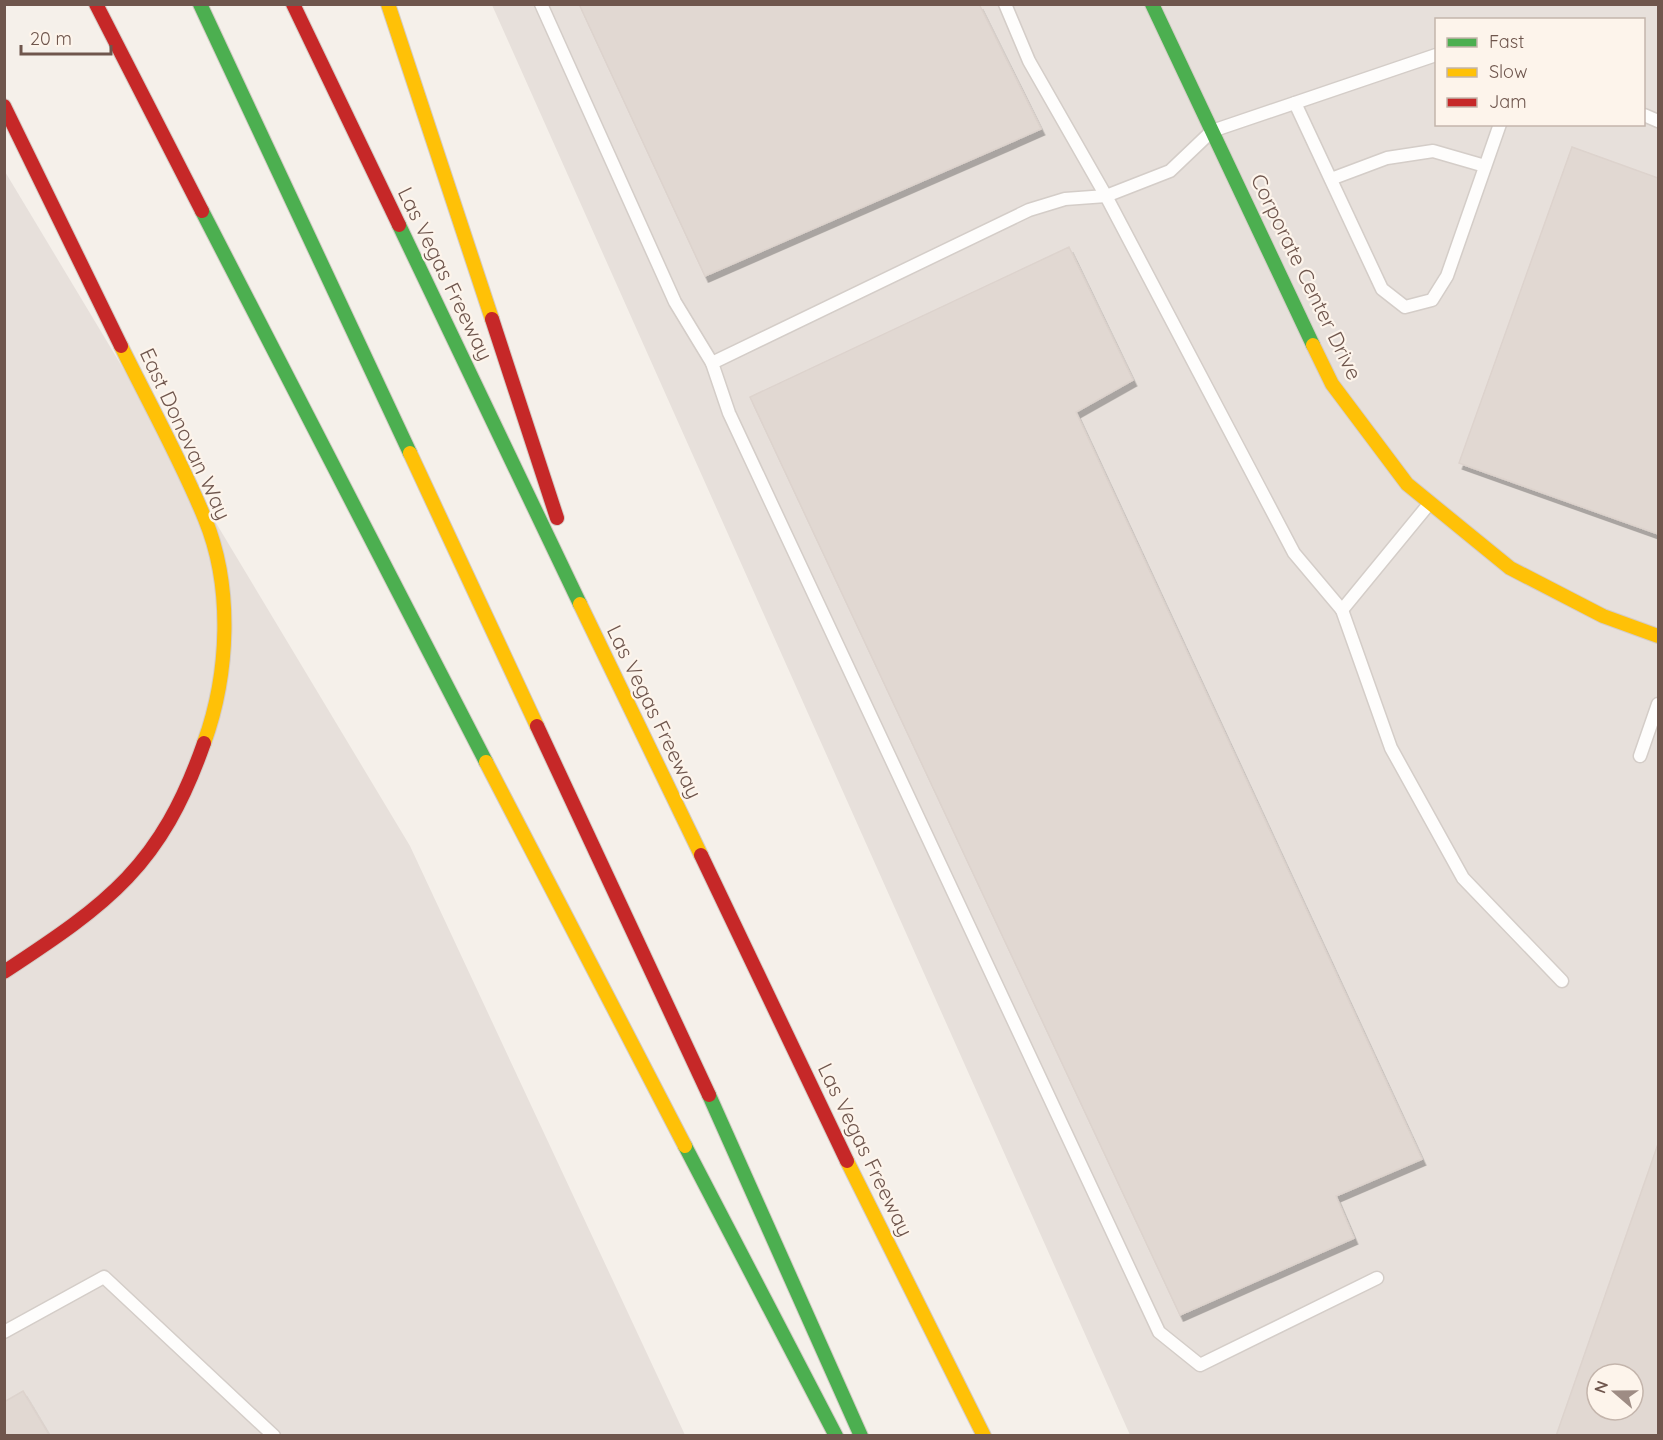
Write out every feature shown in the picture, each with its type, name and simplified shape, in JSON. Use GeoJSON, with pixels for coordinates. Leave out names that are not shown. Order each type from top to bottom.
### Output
{"type":"FeatureCollection","features":[{"type":"Feature","properties":{"kind":"main road"},"geometry":{"type":"LineString","coordinates":[[96,4],[571,928],[836,1436]]}},
{"type":"Feature","properties":{"kind":"main road"},"geometry":{"type":"LineString","coordinates":[[200,4],[738,1157],[861,1436]]}},
{"type":"Feature","properties":{"kind":"main road","name":"Las Vegas Freeway"},"geometry":{"type":"LineString","coordinates":[[293,4],[883,1236],[984,1436]]}},
{"type":"Feature","properties":{"kind":"main road"},"geometry":{"type":"LineString","coordinates":[[388,4],[601,651]]}},
{"type":"Feature","properties":{"kind":"main road","name":"Corporate Center Drive"},"geometry":{"type":"LineString","coordinates":[[1152,4],[1332,384],[1407,484],[1510,568],[1603,616],[1659,636]]}},
{"type":"Feature","properties":{"kind":"main road","name":"East Donovan Way"},"geometry":{"type":"LineString","coordinates":[[4,105],[205,519],[220,577],[224,632],[219,688],[206,739],[190,784],[164,832],[130,879],[86,918],[4,972]]}},
{"type":"Feature","properties":{"kind":"lane"},"geometry":{"type":"LineString","coordinates":[[541,4],[675,302],[712,363],[729,413],[1159,1332],[1200,1365],[1377,1278]]}},
{"type":"Feature","properties":{"kind":"lane"},"geometry":{"type":"LineString","coordinates":[[1005,4],[1029,61],[1106,196],[1294,553],[1342,610],[1391,748],[1463,878],[1562,981]]}},
{"type":"Feature","properties":{"kind":"lane"},"geometry":{"type":"LineString","coordinates":[[712,363],[1029,210],[1065,199],[1106,196],[1170,171],[1212,131],[1435,56]]}},
{"type":"Feature","properties":{"kind":"lane"},"geometry":{"type":"LineString","coordinates":[[1295,103],[1382,289],[1405,307],[1432,300],[1447,276],[1499,126]]}},
{"type":"Feature","properties":{"kind":"lane"},"geometry":{"type":"LineString","coordinates":[[1645,115],[1659,121]]}},
{"type":"Feature","properties":{"kind":"lane"},"geometry":{"type":"LineString","coordinates":[[1331,179],[1387,158],[1432,151],[1485,166]]}},
{"type":"Feature","properties":{"kind":"lane"},"geometry":{"type":"LineString","coordinates":[[1342,610],[1430,503]]}},
{"type":"Feature","properties":{"kind":"lane"},"geometry":{"type":"LineString","coordinates":[[1640,756],[1659,704]]}},
{"type":"Feature","properties":{"kind":"lane"},"geometry":{"type":"LineString","coordinates":[[4,1332],[104,1277],[274,1436]]}},
{"type":"Feature","properties":{"kind":"shaded area"},"geometry":{"type":"Polygon","coordinates":[[[492,5],[1658,5],[1658,1435],[1130,1435],[492,5]]]}},
{"type":"Feature","properties":{"kind":"shaded area"},"geometry":{"type":"Polygon","coordinates":[[[4,170],[410,846],[685,1435],[5,1435],[4,170]]]}},
{"type":"Feature","properties":{"kind":"building"},"geometry":{"type":"Polygon","coordinates":[[[579,4],[979,4],[1041,129],[705,276],[579,4]]]}},
{"type":"Feature","properties":{"kind":"building"},"geometry":{"type":"Polygon","coordinates":[[[1572,147],[1658,178],[1658,534],[1459,463],[1572,147]]]}},
{"type":"Feature","properties":{"kind":"building"},"geometry":{"type":"Polygon","coordinates":[[[1069,247],[1133,380],[1076,412],[1422,1159],[1336,1196],[1354,1238],[1180,1315],[750,397],[1069,247]]]}},
{"type":"Feature","properties":{"kind":"building"},"geometry":{"type":"Polygon","coordinates":[[[1658,1144],[1658,1436],[1556,1436],[1658,1144]]]}},
{"type":"Feature","properties":{"kind":"building"},"geometry":{"type":"Polygon","coordinates":[[[23,1391],[50,1436],[4,1436],[4,1402],[23,1391]]]}},
{"type":"Feature","properties":{"kind":"traffic: fast"},"geometry":{"type":"LineString","coordinates":[[200,4],[410,453]]}},
{"type":"Feature","properties":{"kind":"traffic: fast"},"geometry":{"type":"LineString","coordinates":[[1152,4],[1313,345]]}},
{"type":"Feature","properties":{"kind":"traffic: fast"},"geometry":{"type":"LineString","coordinates":[[202,211],[486,762]]}},
{"type":"Feature","properties":{"kind":"traffic: fast"},"geometry":{"type":"LineString","coordinates":[[399,225],[580,604]]}},
{"type":"Feature","properties":{"kind":"traffic: fast"},"geometry":{"type":"LineString","coordinates":[[709,1095],[861,1436]]}},
{"type":"Feature","properties":{"kind":"traffic: fast"},"geometry":{"type":"LineString","coordinates":[[685,1146],[836,1436]]}},
{"type":"Feature","properties":{"kind":"traffic: slow"},"geometry":{"type":"LineString","coordinates":[[388,4],[492,319]]}},
{"type":"Feature","properties":{"kind":"traffic: slow"},"geometry":{"type":"LineString","coordinates":[[1313,345],[1332,384],[1407,484],[1510,568],[1603,616],[1658,636]]}},
{"type":"Feature","properties":{"kind":"traffic: slow"},"geometry":{"type":"LineString","coordinates":[[121,346],[196,497],[214,545],[220,573],[224,602],[223,660],[219,688],[204,743]]}},
{"type":"Feature","properties":{"kind":"traffic: slow"},"geometry":{"type":"LineString","coordinates":[[410,453],[537,726]]}},
{"type":"Feature","properties":{"kind":"traffic: slow"},"geometry":{"type":"LineString","coordinates":[[580,604],[701,855]]}},
{"type":"Feature","properties":{"kind":"traffic: slow"},"geometry":{"type":"LineString","coordinates":[[486,762],[685,1146]]}},
{"type":"Feature","properties":{"kind":"traffic: slow"},"geometry":{"type":"LineString","coordinates":[[847,1161],[984,1436]]}},
{"type":"Feature","properties":{"kind":"traffic: jam"},"geometry":{"type":"LineString","coordinates":[[96,4],[202,211]]}},
{"type":"Feature","properties":{"kind":"traffic: jam"},"geometry":{"type":"LineString","coordinates":[[293,4],[399,225]]}},
{"type":"Feature","properties":{"kind":"traffic: jam"},"geometry":{"type":"LineString","coordinates":[[4,106],[121,346]]}},
{"type":"Feature","properties":{"kind":"traffic: jam"},"geometry":{"type":"LineString","coordinates":[[492,319],[557,518]]}},
{"type":"Feature","properties":{"kind":"traffic: jam"},"geometry":{"type":"LineString","coordinates":[[537,726],[709,1095]]}},
{"type":"Feature","properties":{"kind":"traffic: jam"},"geometry":{"type":"LineString","coordinates":[[4,972],[74,924],[127,878],[150,851],[169,821],[204,743]]}},
{"type":"Feature","properties":{"kind":"traffic: jam"},"geometry":{"type":"LineString","coordinates":[[701,855],[847,1161]]}}]}
